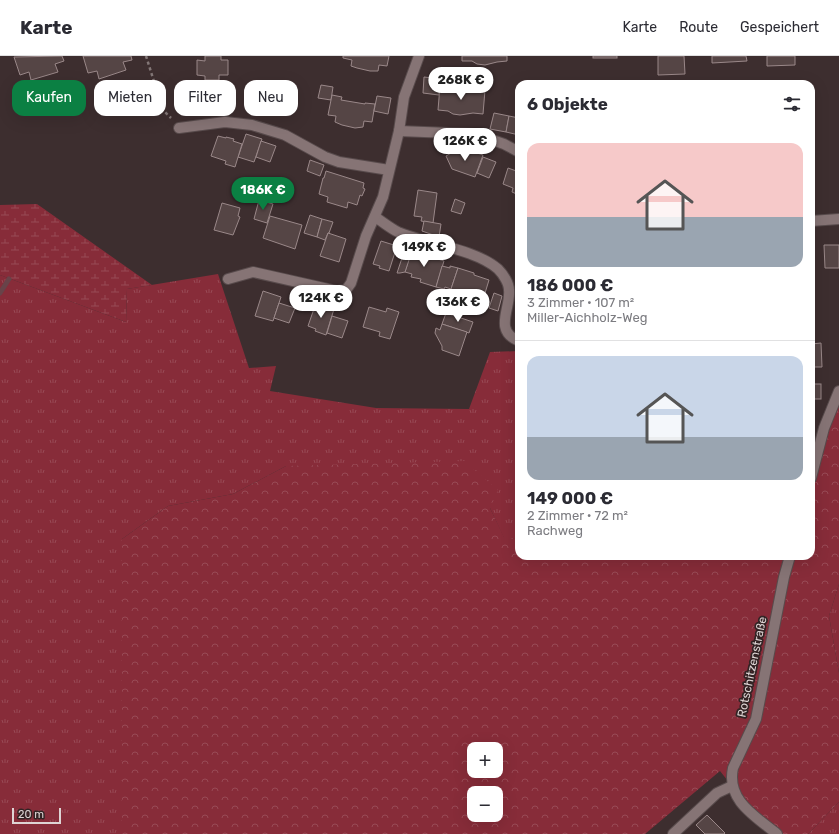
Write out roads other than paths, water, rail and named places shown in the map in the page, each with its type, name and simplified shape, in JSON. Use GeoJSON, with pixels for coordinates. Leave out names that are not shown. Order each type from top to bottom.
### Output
{"type":"FeatureCollection","features":[{"type":"Feature","properties":{"kind":"street"},"geometry":{"type":"LineString","coordinates":[[228,279],[253,272],[337,291],[346,290],[351,283],[366,236],[383,197],[399,131],[404,97],[419,56]]}},
{"type":"Feature","properties":{"kind":"street"},"geometry":{"type":"LineString","coordinates":[[179,128],[225,122],[252,125],[285,135],[325,157],[339,162],[389,170]]}},
{"type":"Feature","properties":{"kind":"street"},"geometry":{"type":"LineString","coordinates":[[399,131],[475,134],[504,144],[515,150]]}},
{"type":"Feature","properties":{"kind":"street"},"geometry":{"type":"LineString","coordinates":[[375,217],[397,231],[480,258],[498,269],[505,276],[509,290],[504,320],[506,330],[515,340]]}},
{"type":"Feature","properties":{"kind":"street"},"geometry":{"type":"LineString","coordinates":[[815,221],[839,219]]}},
{"type":"Feature","properties":{"kind":"street"},"geometry":{"type":"LineString","coordinates":[[815,463],[824,428],[839,391]]}},
{"type":"Feature","properties":{"kind":"street","name":"Rotschitzenstraße"},"geometry":{"type":"LineString","coordinates":[[732,786],[733,768],[756,719],[789,560]]}},
{"type":"Feature","properties":{"kind":"street"},"geometry":{"type":"LineString","coordinates":[[673,834],[717,793],[732,786],[735,794],[742,804],[777,834]]}},
{"type":"Feature","properties":{"kind":"waterway"},"geometry":{"type":"LineString","coordinates":[[0,293],[9,279]]}}]}
